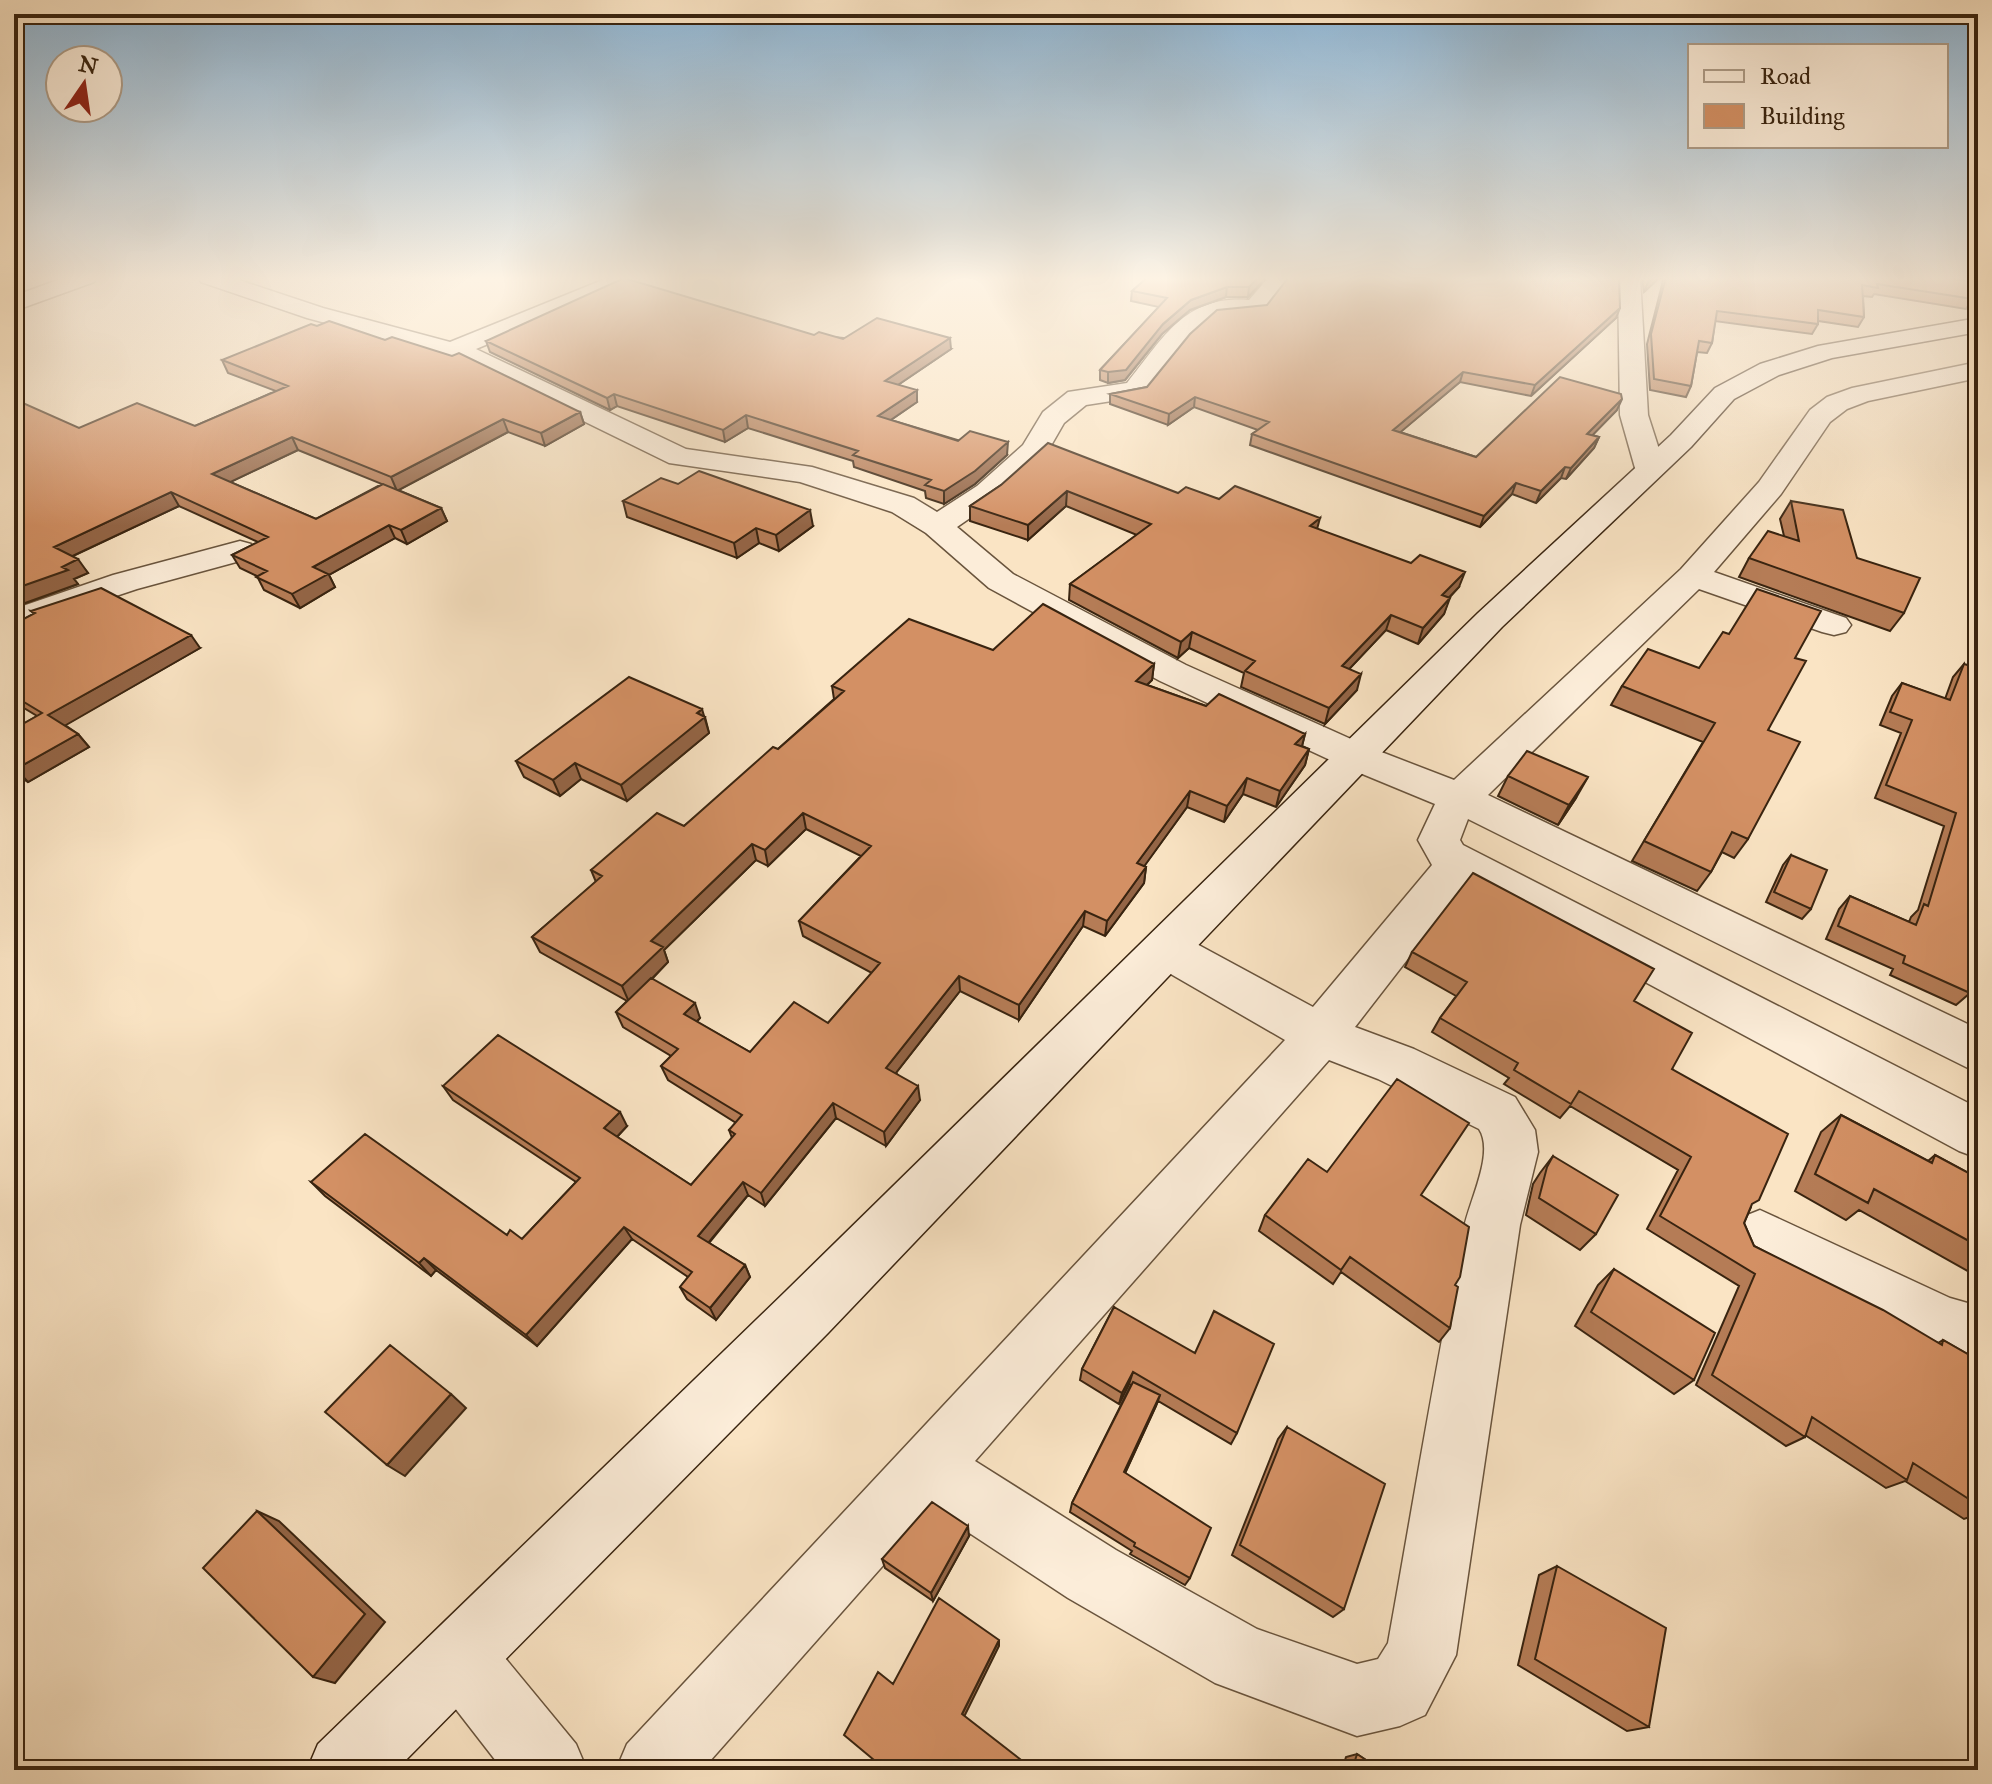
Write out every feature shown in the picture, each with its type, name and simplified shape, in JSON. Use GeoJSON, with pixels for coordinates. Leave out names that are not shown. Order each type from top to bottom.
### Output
{"type":"FeatureCollection","features":[{"type":"Feature","properties":{"kind":"street"},"geometry":{"type":"LineString","coordinates":[[480,360],[679,457],[802,473],[903,505],[937,526],[1001,581],[1031,599],[1173,673],[1361,758],[1450,822],[1978,1134]]}},
{"type":"Feature","properties":{"kind":"street"},"geometry":{"type":"LineString","coordinates":[[937,526],[988,492],[1035,450],[1053,418],[1078,398],[1135,390],[1160,360]]}},
{"type":"Feature","properties":{"kind":"street"},"geometry":{"type":"LineString","coordinates":[[1632,360],[1634,415],[1650,468]]}},
{"type":"Feature","properties":{"kind":"street"},"geometry":{"type":"LineString","coordinates":[[344,1770],[465,1671],[807,1312],[1186,960],[1361,758],[1490,620],[1684,439],[1738,384],[1773,367],[1799,360]]}},
{"type":"Feature","properties":{"kind":"street"},"geometry":{"type":"LineString","coordinates":[[653,1770],[927,1468],[1307,1028],[1450,822],[1693,576],[1770,488],[1820,416],[1837,403],[1861,394],[1978,370]]}},
{"type":"Feature","properties":{"kind":"street"},"geometry":{"type":"LineString","coordinates":[[14,620],[125,582],[240,551]]}},
{"type":"Feature","properties":{"kind":"street"},"geometry":{"type":"LineString","coordinates":[[1693,576],[1834,625]]}},
{"type":"Feature","properties":{"kind":"street"},"geometry":{"type":"LineString","coordinates":[[1450,822],[1978,1052]]}},
{"type":"Feature","properties":{"kind":"street"},"geometry":{"type":"LineString","coordinates":[[927,1468],[1092,1574],[1240,1658],[1357,1700],[1400,1690],[1421,1655],[1431,1607],[1462,1391],[1492,1225],[1512,1152],[1509,1130],[1497,1113],[1396,1064],[1307,1028],[1186,960]]}},
{"type":"Feature","properties":{"kind":"street"},"geometry":{"type":"LineString","coordinates":[[1760,1237],[1944,1326],[1978,1336]]}},
{"type":"Feature","properties":{"kind":"street"},"geometry":{"type":"LineString","coordinates":[[465,1671],[550,1770]]}},
{"type":"Feature","properties":{"kind":"building"},"geometry":{"type":"Polygon","coordinates":[[[223,360],[474,360],[580,412],[541,433],[503,419],[391,477],[292,437],[212,474],[316,519],[383,484],[441,508],[401,530],[389,525],[313,567],[328,574],[292,594],[256,577],[267,571],[232,555],[268,537],[171,492],[54,547],[78,559],[62,567],[68,570],[14,589],[14,399],[79,428],[137,403],[195,426],[288,386],[223,360]]]}},
{"type":"Feature","properties":{"kind":"building"},"geometry":{"type":"Polygon","coordinates":[[[527,360],[916,360],[885,381],[917,390],[878,416],[958,441],[970,431],[1008,442],[975,471],[944,491],[925,485],[931,480],[853,455],[858,451],[746,415],[723,430],[614,394],[607,398],[527,360]]]}},
{"type":"Feature","properties":{"kind":"building"},"geometry":{"type":"Polygon","coordinates":[[[1109,360],[1134,360],[1126,370],[1100,370],[1109,360]]]}},
{"type":"Feature","properties":{"kind":"building"},"geometry":{"type":"Polygon","coordinates":[[[1169,360],[1562,360],[1535,385],[1463,372],[1393,430],[1476,457],[1560,377],[1621,394],[1622,399],[1587,434],[1599,437],[1571,468],[1565,467],[1541,491],[1516,483],[1484,516],[1252,434],[1269,422],[1195,397],[1169,414],[1110,394],[1147,387],[1169,360]]]}},
{"type":"Feature","properties":{"kind":"building"},"geometry":{"type":"Polygon","coordinates":[[[1653,360],[1696,360],[1691,386],[1654,379],[1653,360]]]}},
{"type":"Feature","properties":{"kind":"building"},"geometry":{"type":"Polygon","coordinates":[[[1048,443],[1178,493],[1186,487],[1219,499],[1235,486],[1320,518],[1310,526],[1411,563],[1420,555],[1465,572],[1442,595],[1450,598],[1423,628],[1391,615],[1342,666],[1361,674],[1329,708],[1245,671],[1255,661],[1192,632],[1181,642],[1070,584],[1151,524],[1067,491],[1028,525],[970,506],[1001,485],[1048,443]]]}},
{"type":"Feature","properties":{"kind":"building"},"geometry":{"type":"Polygon","coordinates":[[[699,471],[810,510],[776,535],[756,528],[734,543],[623,501],[661,478],[678,484],[699,471]]]}},
{"type":"Feature","properties":{"kind":"building"},"geometry":{"type":"Polygon","coordinates":[[[1791,501],[1843,510],[1857,558],[1920,578],[1904,613],[1749,558],[1768,531],[1799,541],[1791,501]]]}},
{"type":"Feature","properties":{"kind":"building"},"geometry":{"type":"Polygon","coordinates":[[[101,588],[191,635],[48,715],[78,734],[16,769],[14,729],[42,713],[14,696],[14,624],[35,613],[31,611],[101,588]]]}},
{"type":"Feature","properties":{"kind":"building"},"geometry":{"type":"Polygon","coordinates":[[[1757,589],[1821,611],[1795,658],[1806,661],[1768,730],[1800,742],[1748,839],[1732,832],[1711,872],[1644,841],[1715,723],[1622,686],[1648,649],[1699,668],[1723,632],[1729,634],[1757,589]]]}},
{"type":"Feature","properties":{"kind":"building"},"geometry":{"type":"Polygon","coordinates":[[[1043,604],[1154,664],[1136,681],[1206,706],[1219,694],[1305,734],[1295,744],[1309,749],[1280,791],[1247,778],[1227,806],[1190,791],[1137,863],[1146,867],[1107,921],[1085,911],[1019,1005],[959,976],[886,1068],[918,1086],[884,1132],[833,1103],[761,1193],[743,1182],[698,1236],[745,1265],[710,1308],[680,1287],[692,1272],[624,1227],[526,1335],[424,1258],[419,1263],[311,1182],[365,1134],[507,1235],[510,1230],[522,1239],[580,1178],[443,1086],[498,1035],[620,1112],[604,1128],[691,1185],[735,1134],[729,1130],[742,1115],[661,1066],[678,1049],[616,1012],[651,978],[695,1003],[684,1014],[750,1052],[794,1002],[828,1023],[880,963],[799,921],[871,846],[803,813],[765,850],[752,844],[651,941],[663,947],[622,986],[532,937],[602,876],[591,870],[657,813],[684,826],[773,747],[778,749],[844,691],[832,686],[909,619],[993,650],[1043,604]]]}},
{"type":"Feature","properties":{"kind":"building"},"geometry":{"type":"Polygon","coordinates":[[[1964,664],[1978,668],[1978,966],[1970,993],[1903,963],[1905,956],[1838,926],[1850,896],[1916,925],[1924,904],[1928,906],[1956,813],[1886,785],[1912,720],[1890,712],[1902,683],[1950,700],[1964,664]]]}},
{"type":"Feature","properties":{"kind":"building"},"geometry":{"type":"Polygon","coordinates":[[[629,677],[702,709],[697,713],[705,717],[621,785],[575,763],[553,780],[516,761],[629,677]]]}},
{"type":"Feature","properties":{"kind":"building"},"geometry":{"type":"Polygon","coordinates":[[[1527,751],[1588,777],[1569,805],[1508,776],[1527,751]]]}},
{"type":"Feature","properties":{"kind":"building"},"geometry":{"type":"Polygon","coordinates":[[[1791,855],[1827,870],[1811,909],[1774,892],[1791,855]]]}},
{"type":"Feature","properties":{"kind":"building"},"geometry":{"type":"Polygon","coordinates":[[[1473,873],[1654,969],[1634,1001],[1692,1033],[1672,1069],[1788,1134],[1759,1200],[1752,1204],[1744,1223],[1754,1246],[1883,1310],[1942,1345],[1943,1340],[1978,1360],[1978,1505],[1913,1463],[1907,1480],[1812,1417],[1805,1437],[1712,1375],[1755,1274],[1660,1216],[1691,1157],[1579,1091],[1571,1104],[1514,1070],[1518,1063],[1440,1018],[1467,982],[1412,952],[1473,873]]]}},
{"type":"Feature","properties":{"kind":"building"},"geometry":{"type":"Polygon","coordinates":[[[1397,1079],[1469,1123],[1421,1195],[1469,1227],[1460,1277],[1455,1285],[1458,1287],[1450,1328],[1350,1257],[1341,1270],[1265,1215],[1308,1159],[1327,1172],[1397,1079]]]}},
{"type":"Feature","properties":{"kind":"building"},"geometry":{"type":"Polygon","coordinates":[[[1841,1115],[1932,1163],[1935,1155],[1978,1178],[1978,1246],[1874,1189],[1868,1203],[1815,1174],[1841,1115]]]}},
{"type":"Feature","properties":{"kind":"building"},"geometry":{"type":"Polygon","coordinates":[[[1553,1156],[1618,1195],[1596,1234],[1539,1198],[1553,1156]]]}},
{"type":"Feature","properties":{"kind":"building"},"geometry":{"type":"Polygon","coordinates":[[[1614,1269],[1715,1333],[1694,1380],[1591,1312],[1614,1269]]]}},
{"type":"Feature","properties":{"kind":"building"},"geometry":{"type":"Polygon","coordinates":[[[1114,1307],[1195,1353],[1214,1311],[1274,1344],[1237,1433],[1133,1372],[1122,1393],[1082,1369],[1114,1307]]]}},
{"type":"Feature","properties":{"kind":"building"},"geometry":{"type":"Polygon","coordinates":[[[390,1345],[451,1394],[387,1465],[325,1412],[390,1345]]]}},
{"type":"Feature","properties":{"kind":"building"},"geometry":{"type":"Polygon","coordinates":[[[1133,1382],[1160,1395],[1124,1472],[1211,1528],[1190,1578],[1134,1546],[1135,1543],[1072,1503],[1133,1382]]]}},
{"type":"Feature","properties":{"kind":"building"},"geometry":{"type":"Polygon","coordinates":[[[1287,1427],[1385,1484],[1344,1609],[1240,1545],[1287,1427]]]}},
{"type":"Feature","properties":{"kind":"building"},"geometry":{"type":"Polygon","coordinates":[[[932,1502],[968,1526],[931,1593],[882,1559],[932,1502]]]}},
{"type":"Feature","properties":{"kind":"building"},"geometry":{"type":"Polygon","coordinates":[[[257,1511],[365,1614],[313,1677],[203,1568],[257,1511]]]}},
{"type":"Feature","properties":{"kind":"building"},"geometry":{"type":"Polygon","coordinates":[[[1557,1566],[1666,1628],[1649,1727],[1535,1659],[1557,1566]]]}},
{"type":"Feature","properties":{"kind":"building"},"geometry":{"type":"Polygon","coordinates":[[[939,1598],[999,1640],[962,1714],[1034,1770],[886,1770],[844,1735],[878,1672],[893,1684],[939,1598]]]}},
{"type":"Feature","properties":{"kind":"building"},"geometry":{"type":"Polygon","coordinates":[[[1357,1754],[1381,1770],[1352,1770],[1357,1754]]]}}]}
